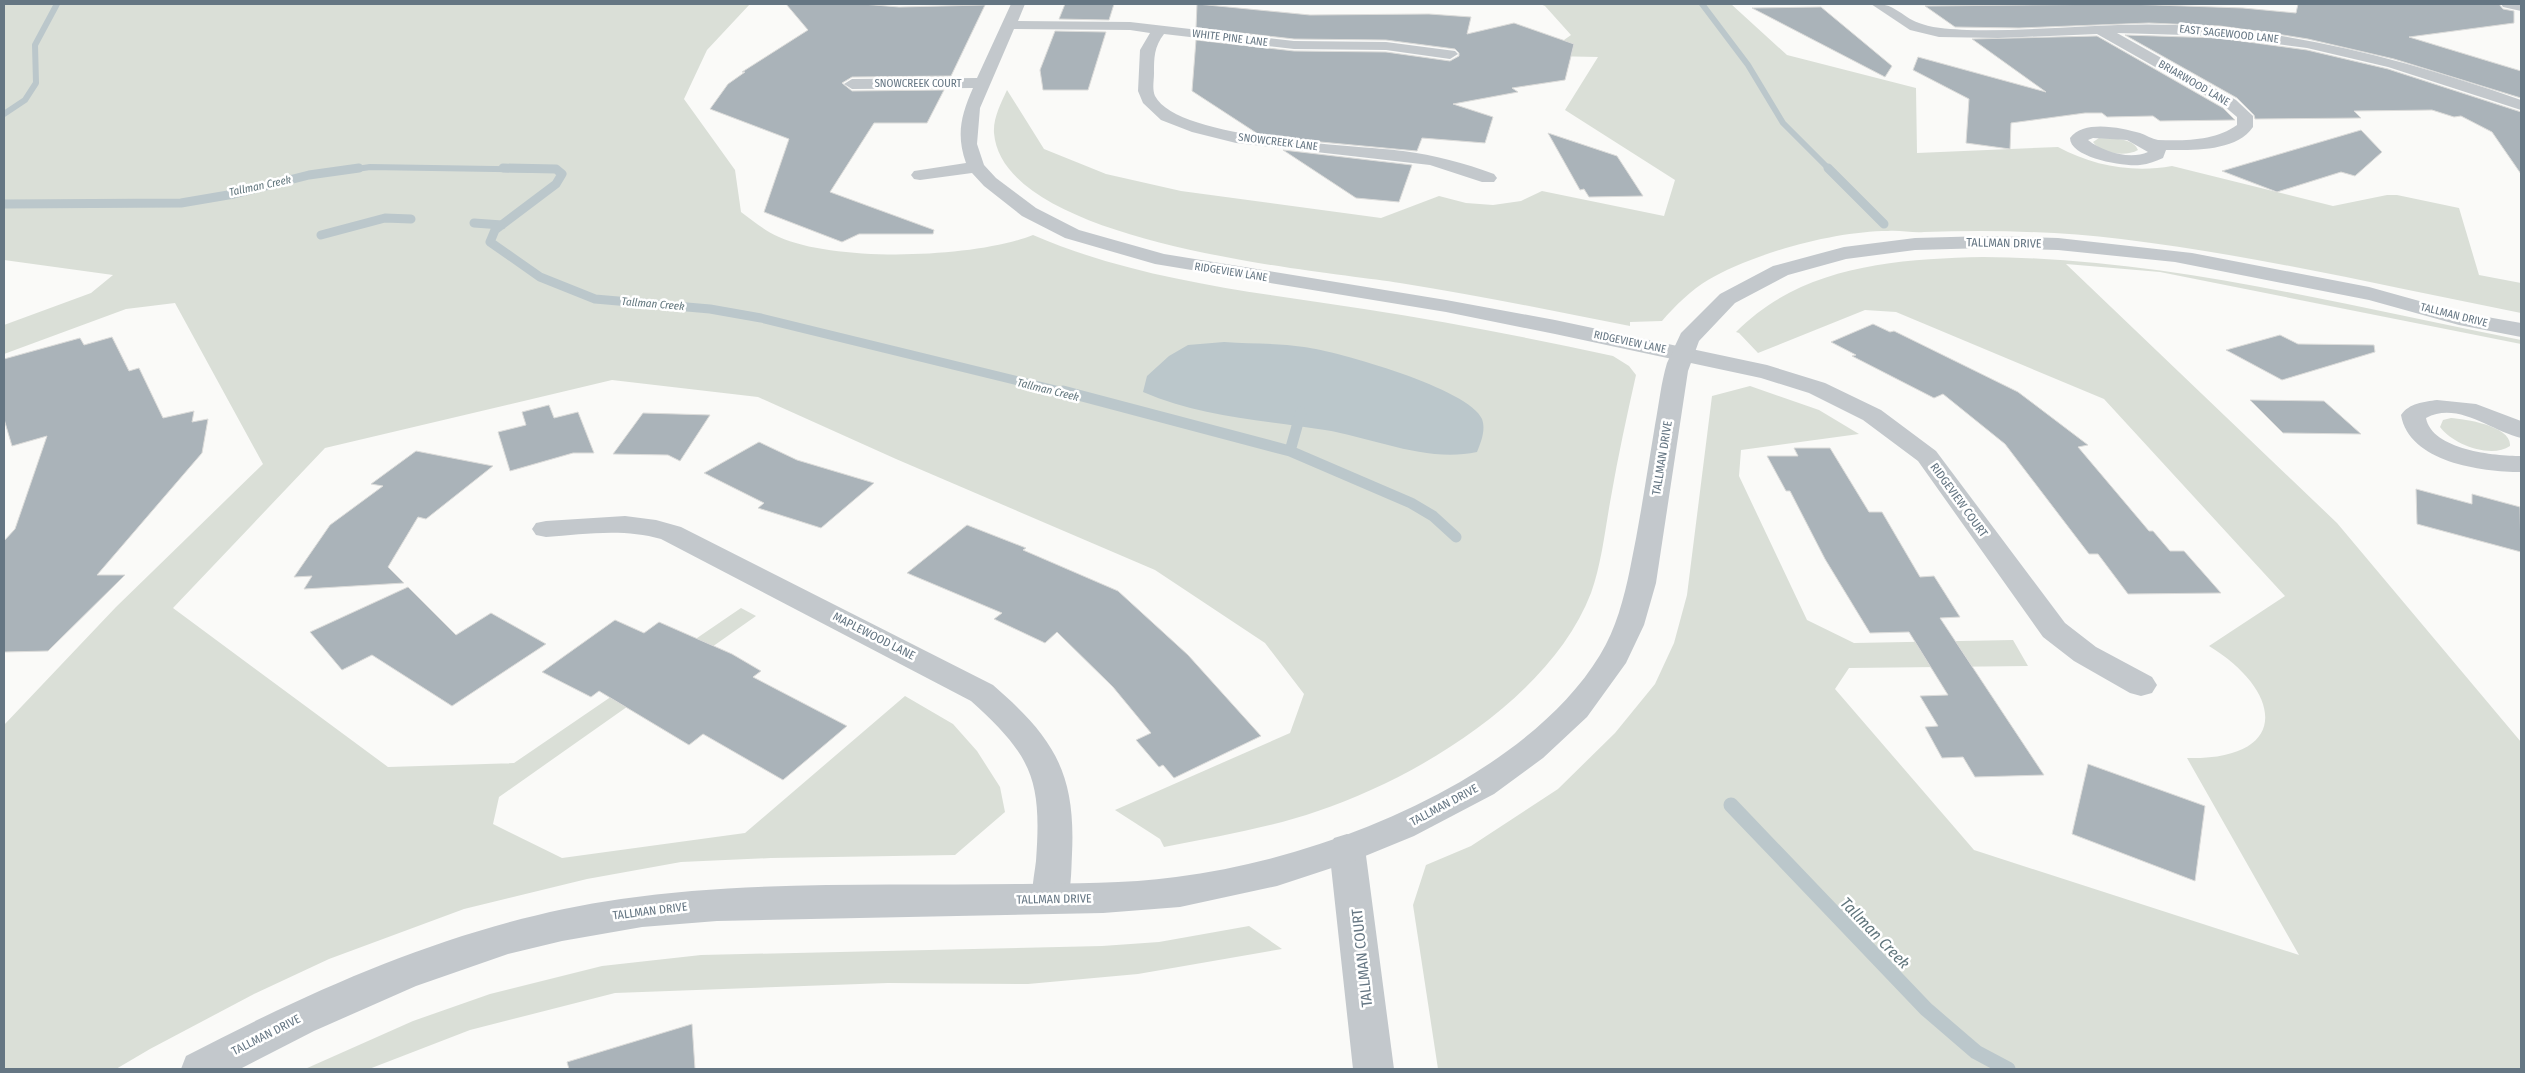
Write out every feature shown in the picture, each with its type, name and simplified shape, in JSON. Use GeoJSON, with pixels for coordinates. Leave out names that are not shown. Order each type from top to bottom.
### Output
{"type":"FeatureCollection","features":[{"type":"Feature","properties":{"kind":"street"},"geometry":{"type":"LineString","coordinates":[[920,175],[976,167],[970,152],[969,126],[972,108],[1018,4]]}},
{"type":"Feature","properties":{"kind":"street","name":"EAST SAGEWOOD LANE"},"geometry":{"type":"LineString","coordinates":[[1878,4],[1925,34],[2192,29],[2298,42],[2397,64],[2521,105]]}},
{"type":"Feature","properties":{"kind":"street"},"geometry":{"type":"LineString","coordinates":[[2508,4],[2521,7]]}},
{"type":"Feature","properties":{"kind":"street","name":"WHITE PINE LANE"},"geometry":{"type":"LineString","coordinates":[[1010,25],[1107,25],[1294,45],[1386,46],[1450,54]]}},
{"type":"Feature","properties":{"kind":"street","name":"SNOWCREEK LANE"},"geometry":{"type":"LineString","coordinates":[[1160,30],[1150,40],[1147,50],[1145,89],[1149,100],[1158,110],[1174,120],[1200,129],[1237,137],[1430,159],[1488,178]]}},
{"type":"Feature","properties":{"kind":"street","name":"BRIARWOOD LANE"},"geometry":{"type":"LineString","coordinates":[[2100,30],[2230,103],[2246,116],[2245,127],[2226,138],[2200,143],[2152,145]]}},
{"type":"Feature","properties":{"kind":"street","name":"SNOWCREEK COURT"},"geometry":{"type":"LineString","coordinates":[[852,84],[984,83]]}},
{"type":"Feature","properties":{"kind":"street","name":"RIDGEVIEW LANE"},"geometry":{"type":"LineString","coordinates":[[976,167],[1002,193],[1041,219],[1072,234],[1127,252],[1179,264],[1482,312],[1682,353]]}},
{"type":"Feature","properties":{"kind":"street","name":"TALLMAN DRIVE"},"geometry":{"type":"LineString","coordinates":[[201,1069],[266,1034],[358,991],[451,956],[575,922],[652,910],[719,904],[1050,899],[1179,892],[1232,882],[1287,868],[1389,833],[1453,803],[1512,764],[1566,718],[1614,658],[1625,634],[1641,582],[1676,371],[1682,353],[1690,337],[1710,314],[1731,296],[1786,268],[1827,257],[1906,245],[1996,242],[2114,248],[2204,261],[2388,298],[2451,317],[2521,330]]}},
{"type":"Feature","properties":{"kind":"street","name":"TALLMAN DRIVE"},"geometry":{"type":"LineString","coordinates":[[2388,298],[2441,301],[2521,317]]}},
{"type":"Feature","properties":{"kind":"street","name":"RIDGEVIEW COURT"},"geometry":{"type":"LineString","coordinates":[[1682,353],[1767,372],[1816,388],[1856,406],[1896,431],[1936,466],[2054,630],[2085,654],[2141,685]]}},
{"type":"Feature","properties":{"kind":"street"},"geometry":{"type":"LineString","coordinates":[[2521,431],[2483,414],[2450,407],[2420,409],[2413,415],[2412,422],[2418,431],[2447,450],[2488,463],[2521,464]]}},
{"type":"Feature","properties":{"kind":"street","name":"MAPLEWOOD LANE"},"geometry":{"type":"LineString","coordinates":[[546,529],[628,523],[650,526],[671,533],[982,693],[1003,709],[1022,730],[1037,751],[1050,776],[1057,818],[1050,899]]}},
{"type":"Feature","properties":{"kind":"street","name":"TALLMAN COURT"},"geometry":{"type":"LineString","coordinates":[[1347,848],[1355,900],[1374,1069]]}},
{"type":"Feature","properties":{"kind":"shaded area"},"geometry":{"type":"Polygon","coordinates":[[[4,4],[750,4],[707,50],[684,99],[735,170],[741,212],[764,229],[779,237],[804,245],[835,251],[870,254],[906,254],[943,253],[977,249],[1008,243],[1033,235],[1113,263],[1154,274],[1238,290],[1395,314],[1520,337],[1613,356],[1629,366],[1636,375],[1601,557],[1591,593],[1572,631],[1546,666],[1514,699],[1438,755],[1398,777],[1318,811],[1261,827],[1164,847],[1160,839],[1115,810],[1290,733],[1304,694],[1265,643],[1155,570],[896,459],[758,397],[612,380],[325,448],[173,608],[388,767],[514,763],[741,608],[756,616],[499,797],[493,824],[562,858],[745,833],[905,696],[953,724],[977,751],[1000,787],[1005,812],[955,855],[771,858],[681,862],[587,879],[464,909],[329,959],[254,994],[116,1069],[4,1069],[4,725],[116,607],[263,464],[175,303],[126,309],[4,354],[4,325],[91,293],[113,275],[4,260],[4,4]]]}},
{"type":"Feature","properties":{"kind":"shaded area"},"geometry":{"type":"Polygon","coordinates":[[[1540,4],[1731,4],[1787,55],[1916,88],[1917,153],[2058,147],[2071,154],[2099,163],[2143,169],[2172,166],[2333,206],[2387,195],[2397,195],[2459,208],[2479,275],[2521,283],[2521,313],[2321,272],[2121,239],[2023,232],[1892,231],[1867,232],[1820,239],[1795,245],[1748,261],[1702,284],[1662,321],[1630,322],[1630,326],[1400,283],[1237,259],[1168,245],[1104,226],[1049,201],[1011,171],[994,133],[996,116],[1007,90],[1044,149],[1106,174],[1181,191],[1381,218],[1439,196],[1466,203],[1493,205],[1521,201],[1542,191],[1664,216],[1675,180],[1565,110],[1598,57],[1497,55],[1491,49],[1564,40],[1571,35],[1545,6],[1540,4]]]}},
{"type":"Feature","properties":{"kind":"shaded area"},"geometry":{"type":"Polygon","coordinates":[[[2099,138],[2127,141],[2138,150],[2121,154],[2108,152],[2093,142],[2099,138]]]}},
{"type":"Feature","properties":{"kind":"shaded area"},"geometry":{"type":"Polygon","coordinates":[[[1983,257],[2051,259],[2119,265],[2186,274],[2321,299],[2521,340],[2521,344],[2160,272],[2066,264],[2337,523],[2521,742],[2521,1069],[1438,1069],[1413,905],[1426,865],[1471,846],[1558,789],[1615,733],[1655,684],[1674,643],[1687,595],[1712,396],[1750,386],[1819,410],[1859,434],[1741,450],[1739,476],[1807,620],[1854,643],[2013,640],[2028,666],[1849,668],[1835,689],[1974,850],[2299,955],[2187,758],[2221,756],[2245,748],[2259,736],[2265,720],[2262,702],[2252,683],[2234,664],[2209,646],[2285,596],[2104,399],[1896,312],[1865,310],[1758,353],[1736,332],[1762,310],[1790,293],[1819,280],[1850,270],[1916,260],[1983,257]]]}},
{"type":"Feature","properties":{"kind":"shaded area"},"geometry":{"type":"Polygon","coordinates":[[[1224,342],[1284,345],[1321,350],[1401,373],[1429,384],[1472,407],[1482,419],[1483,432],[1477,452],[1458,455],[1420,452],[1325,430],[1210,412],[1187,407],[1143,392],[1147,376],[1169,356],[1188,345],[1224,342]]]}},
{"type":"Feature","properties":{"kind":"shaded area"},"geometry":{"type":"Polygon","coordinates":[[[2451,418],[2476,422],[2496,429],[2504,433],[2509,439],[2510,446],[2502,450],[2493,451],[2472,448],[2462,444],[2453,439],[2440,427],[2443,420],[2451,418]]]}},
{"type":"Feature","properties":{"kind":"shaded area"},"geometry":{"type":"Polygon","coordinates":[[[1249,926],[1282,949],[1138,974],[1028,984],[888,983],[615,993],[470,1030],[369,1069],[305,1069],[413,1021],[490,994],[602,966],[701,955],[1102,946],[1159,942],[1249,926]]]}},
{"type":"Feature","properties":{"kind":"building"},"geometry":{"type":"Polygon","coordinates":[[[786,4],[862,4],[899,7],[985,5],[951,76],[852,77],[842,83],[852,91],[944,90],[927,123],[874,123],[830,192],[934,230],[933,234],[859,234],[842,242],[764,212],[789,139],[710,109],[728,84],[745,72],[742,72],[808,30],[786,4]]]}},
{"type":"Feature","properties":{"kind":"building"},"geometry":{"type":"Polygon","coordinates":[[[1065,4],[1114,4],[1109,20],[1059,19],[1065,4]]]}},
{"type":"Feature","properties":{"kind":"building"},"geometry":{"type":"Polygon","coordinates":[[[1197,4],[1310,15],[1429,14],[1471,17],[1467,34],[1514,23],[1574,44],[1565,80],[1512,88],[1518,92],[1453,104],[1493,117],[1485,143],[1422,138],[1417,151],[1310,141],[1258,134],[1192,91],[1196,40],[1294,51],[1386,52],[1450,61],[1459,56],[1459,53],[1455,49],[1386,40],[1294,39],[1196,28],[1197,4]]]}},
{"type":"Feature","properties":{"kind":"building"},"geometry":{"type":"Polygon","coordinates":[[[2126,4],[2243,8],[2296,13],[2298,4],[2499,4],[2503,9],[2514,11],[2514,23],[2409,37],[2521,71],[2521,98],[2394,59],[2308,39],[2264,32],[2220,26],[2149,23],[2019,28],[1955,27],[1925,6],[2126,4]]]}},
{"type":"Feature","properties":{"kind":"building"},"geometry":{"type":"Polygon","coordinates":[[[1821,7],[1892,66],[1885,77],[1752,8],[1821,7]]]}},
{"type":"Feature","properties":{"kind":"building"},"geometry":{"type":"Polygon","coordinates":[[[1055,31],[1106,32],[1088,90],[1043,90],[1040,70],[1055,31]]]}},
{"type":"Feature","properties":{"kind":"building"},"geometry":{"type":"Polygon","coordinates":[[[2125,35],[2219,38],[2307,50],[2388,69],[2521,112],[2521,174],[2492,132],[2461,116],[2454,117],[2432,110],[2354,111],[2361,118],[2255,119],[2254,115],[2237,98],[2125,35]]]}},
{"type":"Feature","properties":{"kind":"building"},"geometry":{"type":"Polygon","coordinates":[[[2097,36],[2223,108],[2235,120],[2160,121],[2153,116],[2107,117],[2102,113],[2085,113],[2011,123],[2010,149],[1966,143],[1969,99],[1913,70],[1918,57],[2046,92],[1972,39],[2097,36]]]}},
{"type":"Feature","properties":{"kind":"building"},"geometry":{"type":"Polygon","coordinates":[[[2361,130],[2382,152],[2355,176],[2341,172],[2277,192],[2222,171],[2361,130]]]}},
{"type":"Feature","properties":{"kind":"building"},"geometry":{"type":"Polygon","coordinates":[[[1548,133],[1617,156],[1643,196],[1589,197],[1584,189],[1580,190],[1548,133]]]}},
{"type":"Feature","properties":{"kind":"building"},"geometry":{"type":"Polygon","coordinates":[[[1283,150],[1412,165],[1399,202],[1356,198],[1283,150]]]}},
{"type":"Feature","properties":{"kind":"building"},"geometry":{"type":"Polygon","coordinates":[[[1873,324],[1890,332],[1894,331],[2018,392],[2088,445],[2078,447],[2149,531],[2153,531],[2170,551],[2184,551],[2221,593],[2128,594],[2098,554],[2089,554],[2005,444],[1943,394],[1934,398],[1852,356],[1856,355],[1831,342],[1873,324]]]}},
{"type":"Feature","properties":{"kind":"building"},"geometry":{"type":"Polygon","coordinates":[[[2280,335],[2298,344],[2374,345],[2375,352],[2282,380],[2226,350],[2280,335]]]}},
{"type":"Feature","properties":{"kind":"building"},"geometry":{"type":"Polygon","coordinates":[[[112,337],[129,371],[139,368],[163,418],[194,411],[192,422],[208,419],[202,453],[97,575],[125,575],[48,651],[4,652],[4,541],[15,529],[47,436],[12,446],[4,419],[4,359],[80,338],[84,345],[112,337]]]}},
{"type":"Feature","properties":{"kind":"building"},"geometry":{"type":"Polygon","coordinates":[[[2250,400],[2324,401],[2361,434],[2283,433],[2250,400]]]}},
{"type":"Feature","properties":{"kind":"building"},"geometry":{"type":"Polygon","coordinates":[[[549,405],[554,418],[578,412],[594,453],[573,453],[510,471],[498,432],[526,425],[522,412],[549,405]]]}},
{"type":"Feature","properties":{"kind":"building"},"geometry":{"type":"Polygon","coordinates":[[[643,413],[710,415],[680,461],[668,455],[613,454],[643,413]]]}},
{"type":"Feature","properties":{"kind":"building"},"geometry":{"type":"Polygon","coordinates":[[[759,442],[797,460],[874,483],[821,528],[758,508],[764,503],[704,473],[759,442]]]}},
{"type":"Feature","properties":{"kind":"building"},"geometry":{"type":"Polygon","coordinates":[[[1794,448],[1830,448],[1869,512],[1882,512],[1920,577],[1934,576],[1960,617],[1940,618],[2044,775],[1975,777],[1963,757],[1942,758],[1925,727],[1938,726],[1920,696],[1948,695],[1909,632],[1870,633],[1825,559],[1790,491],[1786,491],[1767,456],[1798,456],[1794,448]]]}},
{"type":"Feature","properties":{"kind":"building"},"geometry":{"type":"Polygon","coordinates":[[[416,451],[493,466],[426,519],[418,517],[388,567],[404,583],[304,589],[312,576],[294,577],[330,525],[383,486],[371,484],[416,451]]]}},
{"type":"Feature","properties":{"kind":"building"},"geometry":{"type":"Polygon","coordinates":[[[2416,489],[2472,504],[2472,494],[2520,507],[2521,552],[2417,524],[2416,489]]]}},
{"type":"Feature","properties":{"kind":"building"},"geometry":{"type":"Polygon","coordinates":[[[967,525],[1026,548],[1023,550],[1118,591],[1188,655],[1261,736],[1174,778],[1163,765],[1159,767],[1136,740],[1151,733],[1113,687],[1057,632],[1045,643],[994,619],[1002,613],[907,573],[967,525]]]}},
{"type":"Feature","properties":{"kind":"building"},"geometry":{"type":"Polygon","coordinates":[[[408,587],[456,635],[491,613],[546,644],[452,706],[372,655],[342,670],[310,632],[408,587]]]}},
{"type":"Feature","properties":{"kind":"building"},"geometry":{"type":"Polygon","coordinates":[[[615,620],[644,633],[659,622],[732,654],[761,671],[753,677],[847,726],[783,780],[703,734],[689,745],[599,691],[591,697],[542,672],[615,620]]]}},
{"type":"Feature","properties":{"kind":"building"},"geometry":{"type":"Polygon","coordinates":[[[2088,764],[2205,806],[2195,881],[2072,834],[2088,764]]]}},
{"type":"Feature","properties":{"kind":"building"},"geometry":{"type":"Polygon","coordinates":[[[692,1024],[695,1069],[569,1069],[567,1062],[692,1024]]]}},
{"type":"Feature","properties":{"kind":"waterway"},"geometry":{"type":"LineString","coordinates":[[4,114],[25,100],[36,83],[35,45],[57,4]]}},
{"type":"Feature","properties":{"kind":"waterway"},"geometry":{"type":"LineString","coordinates":[[1702,4],[1748,65],[1783,123],[1884,224]]}},
{"type":"Feature","properties":{"kind":"waterway","name":"Tallman Creek"},"geometry":{"type":"LineString","coordinates":[[350,170],[370,167],[557,170]]}},
{"type":"Feature","properties":{"kind":"waterway","name":"Tallman Creek"},"geometry":{"type":"LineString","coordinates":[[4,204],[181,203],[234,194],[309,175],[359,168]]}},
{"type":"Feature","properties":{"kind":"waterway","name":"Tallman Creek"},"geometry":{"type":"LineString","coordinates":[[502,225],[556,184],[562,174],[556,169],[503,168]]}},
{"type":"Feature","properties":{"kind":"waterway"},"geometry":{"type":"LineString","coordinates":[[321,235],[385,218],[411,219]]}},
{"type":"Feature","properties":{"kind":"waterway"},"geometry":{"type":"LineString","coordinates":[[474,223],[502,225]]}},
{"type":"Feature","properties":{"kind":"waterway","name":"Tallman Creek"},"geometry":{"type":"LineString","coordinates":[[502,225],[495,230],[490,242],[540,277],[595,299],[710,309],[761,318],[1068,393]]}},
{"type":"Feature","properties":{"kind":"waterway","name":"Tallman Creek"},"geometry":{"type":"LineString","coordinates":[[1063,391],[1290,451]]}},
{"type":"Feature","properties":{"kind":"waterway"},"geometry":{"type":"LineString","coordinates":[[1290,451],[1301,412]]}},
{"type":"Feature","properties":{"kind":"waterway","name":"Tallman Creek"},"geometry":{"type":"LineString","coordinates":[[1290,451],[1411,503],[1433,516],[1456,537]]}},
{"type":"Feature","properties":{"kind":"waterway","name":"Tallman Creek"},"geometry":{"type":"LineString","coordinates":[[1731,805],[1926,1009],[1976,1052],[2008,1069]]}}]}
